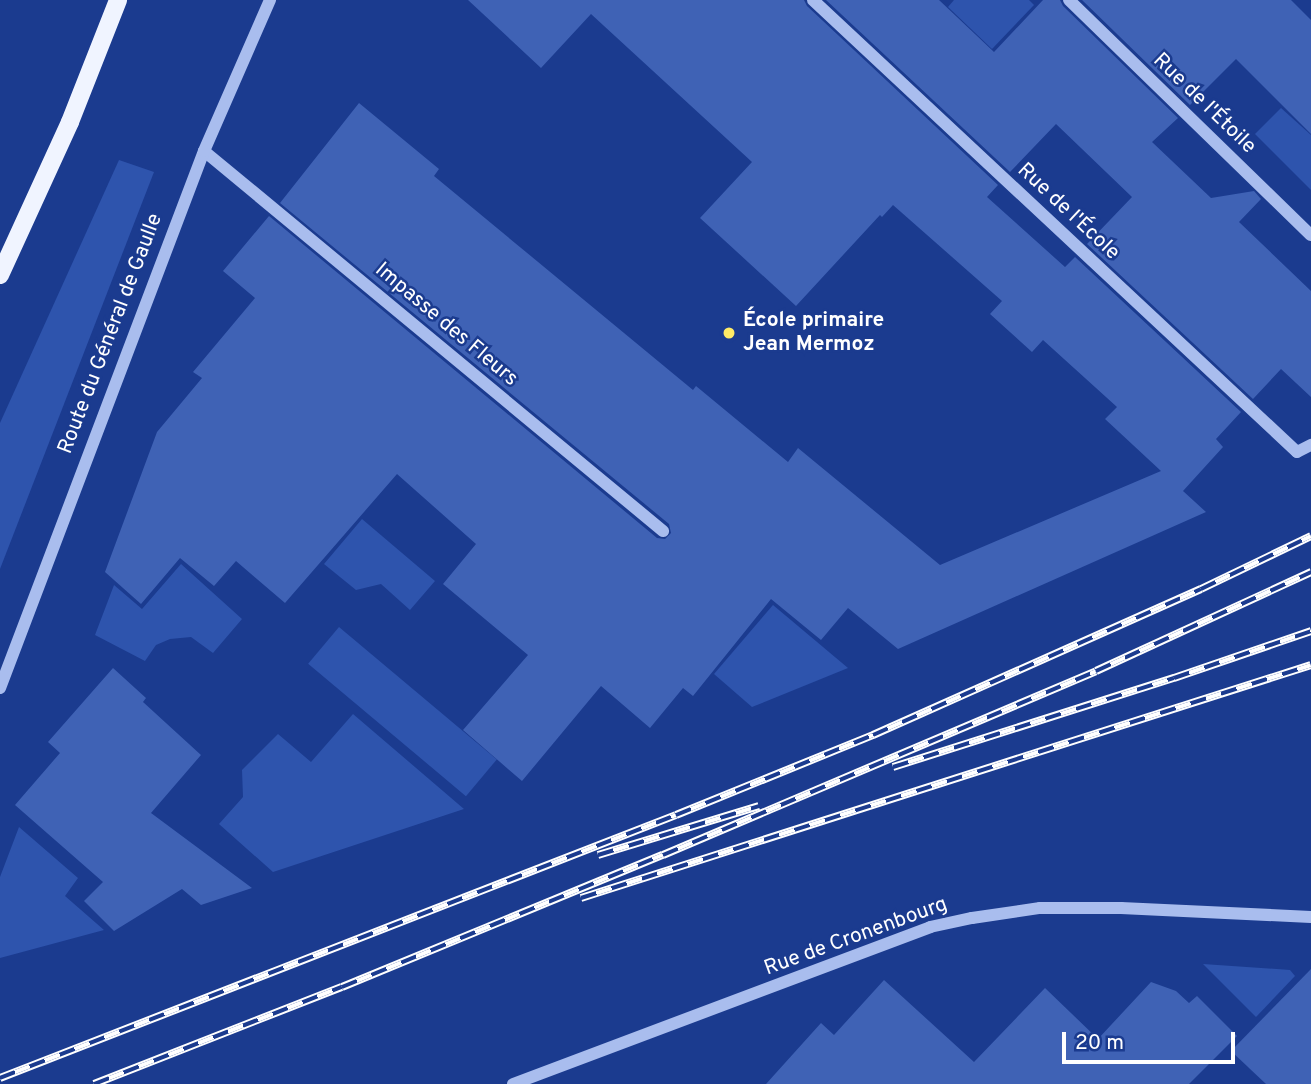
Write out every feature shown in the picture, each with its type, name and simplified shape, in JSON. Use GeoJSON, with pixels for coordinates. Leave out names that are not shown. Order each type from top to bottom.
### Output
{"type":"FeatureCollection","features":[{"type":"Feature","properties":{"kind":"main road"},"geometry":{"type":"LineString","coordinates":[[0,275],[70,121],[118,0]]}},
{"type":"Feature","properties":{"kind":"street","name":"Route du Général de Gaulle"},"geometry":{"type":"LineString","coordinates":[[0,688],[204,150],[270,0]]}},
{"type":"Feature","properties":{"kind":"street","name":"Rue de l'École"},"geometry":{"type":"LineString","coordinates":[[814,0],[1297,453],[1311,445]]}},
{"type":"Feature","properties":{"kind":"street","name":"Rue de l'Étoile"},"geometry":{"type":"LineString","coordinates":[[1069,0],[1311,235]]}},
{"type":"Feature","properties":{"kind":"street","name":"Impasse des Fleurs"},"geometry":{"type":"LineString","coordinates":[[204,150],[663,531]]}},
{"type":"Feature","properties":{"kind":"street","name":"Rue de Cronenbourg"},"geometry":{"type":"LineString","coordinates":[[513,1084],[930,927],[972,918],[1067,908],[1311,917]]}},
{"type":"Feature","properties":{"kind":"shaded area"},"geometry":{"type":"Polygon","coordinates":[[[954,0],[1029,0],[1034,5],[992,49],[948,7],[954,0]]]}},
{"type":"Feature","properties":{"kind":"shaded area"},"geometry":{"type":"Polygon","coordinates":[[[1281,108],[1311,135],[1311,190],[1255,134],[1281,108]]]}},
{"type":"Feature","properties":{"kind":"shaded area"},"geometry":{"type":"Polygon","coordinates":[[[119,160],[154,172],[0,569],[0,423],[119,160]]]}},
{"type":"Feature","properties":{"kind":"shaded area"},"geometry":{"type":"Polygon","coordinates":[[[362,519],[435,581],[410,610],[381,584],[356,590],[324,564],[362,519]]]}},
{"type":"Feature","properties":{"kind":"shaded area"},"geometry":{"type":"Polygon","coordinates":[[[181,564],[242,619],[213,653],[191,637],[170,639],[156,645],[145,661],[95,635],[114,585],[142,609],[181,564]]]}},
{"type":"Feature","properties":{"kind":"shaded area"},"geometry":{"type":"Polygon","coordinates":[[[773,605],[848,668],[752,707],[714,674],[773,605]]]}},
{"type":"Feature","properties":{"kind":"shaded area"},"geometry":{"type":"Polygon","coordinates":[[[339,627],[497,759],[466,796],[308,664],[339,627]]]}},
{"type":"Feature","properties":{"kind":"shaded area"},"geometry":{"type":"Polygon","coordinates":[[[353,714],[464,809],[273,872],[219,824],[243,797],[242,770],[278,734],[311,762],[353,714]]]}},
{"type":"Feature","properties":{"kind":"shaded area"},"geometry":{"type":"Polygon","coordinates":[[[19,827],[78,878],[65,896],[104,930],[0,958],[0,877],[19,827]]]}},
{"type":"Feature","properties":{"kind":"shaded area"},"geometry":{"type":"Polygon","coordinates":[[[1203,964],[1290,970],[1295,976],[1256,1017],[1203,964]]]}},
{"type":"Feature","properties":{"kind":"building"},"geometry":{"type":"Polygon","coordinates":[[[468,0],[804,0],[807,6],[998,185],[987,197],[1065,267],[1075,257],[1241,412],[1216,439],[1223,447],[1183,491],[1206,512],[898,649],[848,608],[821,640],[771,599],[693,696],[683,688],[650,728],[601,686],[522,781],[463,730],[528,655],[443,584],[476,544],[397,474],[285,603],[236,561],[214,586],[180,558],[141,604],[105,572],[157,432],[202,378],[193,372],[255,298],[223,271],[269,216],[657,538],[665,539],[671,533],[669,524],[280,203],[359,103],[439,169],[434,176],[693,390],[696,386],[788,462],[798,448],[940,565],[1161,471],[1105,419],[1117,407],[1043,340],[1032,352],[990,314],[1002,301],[893,205],[882,217],[880,215],[796,306],[700,218],[752,162],[591,14],[541,68],[468,0]]]}},
{"type":"Feature","properties":{"kind":"building"},"geometry":{"type":"Polygon","coordinates":[[[826,0],[939,0],[994,52],[1043,0],[1060,0],[1063,6],[1178,118],[1152,142],[1211,198],[1254,191],[1261,199],[1239,222],[1311,291],[1311,397],[1281,369],[1253,399],[1087,244],[1132,197],[1056,124],[1010,172],[826,0]]]}},
{"type":"Feature","properties":{"kind":"building"},"geometry":{"type":"Polygon","coordinates":[[[1082,0],[1291,0],[1311,20],[1311,134],[1236,59],[1190,105],[1082,0]]]}},
{"type":"Feature","properties":{"kind":"building"},"geometry":{"type":"Polygon","coordinates":[[[113,668],[146,698],[143,702],[201,755],[151,813],[252,888],[201,905],[182,889],[114,931],[84,901],[103,882],[15,805],[60,753],[48,742],[113,668]]]}},
{"type":"Feature","properties":{"kind":"building"},"geometry":{"type":"Polygon","coordinates":[[[1311,969],[1311,1084],[1266,1084],[1231,1051],[1311,969]]]}},
{"type":"Feature","properties":{"kind":"building"},"geometry":{"type":"Polygon","coordinates":[[[884,980],[974,1062],[1045,988],[1098,1039],[1151,982],[1176,991],[1189,1003],[1197,996],[1237,1036],[1189,1084],[766,1084],[821,1023],[834,1035],[884,980]]]}},
{"type":"Feature","properties":{"kind":"railway"},"geometry":{"type":"LineString","coordinates":[[0,1078],[676,815],[873,735],[1201,589],[1311,536]]}},
{"type":"Feature","properties":{"kind":"railway"},"geometry":{"type":"LineString","coordinates":[[94,1084],[342,987],[663,855],[1096,671],[1311,572]]}},
{"type":"Feature","properties":{"kind":"railway"},"geometry":{"type":"LineString","coordinates":[[893,767],[1174,678],[1311,631]]}},
{"type":"Feature","properties":{"kind":"railway"},"geometry":{"type":"LineString","coordinates":[[581,898],[1311,665]]}},
{"type":"Feature","properties":{"kind":"railway"},"geometry":{"type":"LineString","coordinates":[[598,855],[759,806]]}},
{"type":"Feature","properties":{"kind":"place","name":"École primaire Jean Mermoz"},"geometry":{"type":"Point","coordinates":[729,333]}}]}
